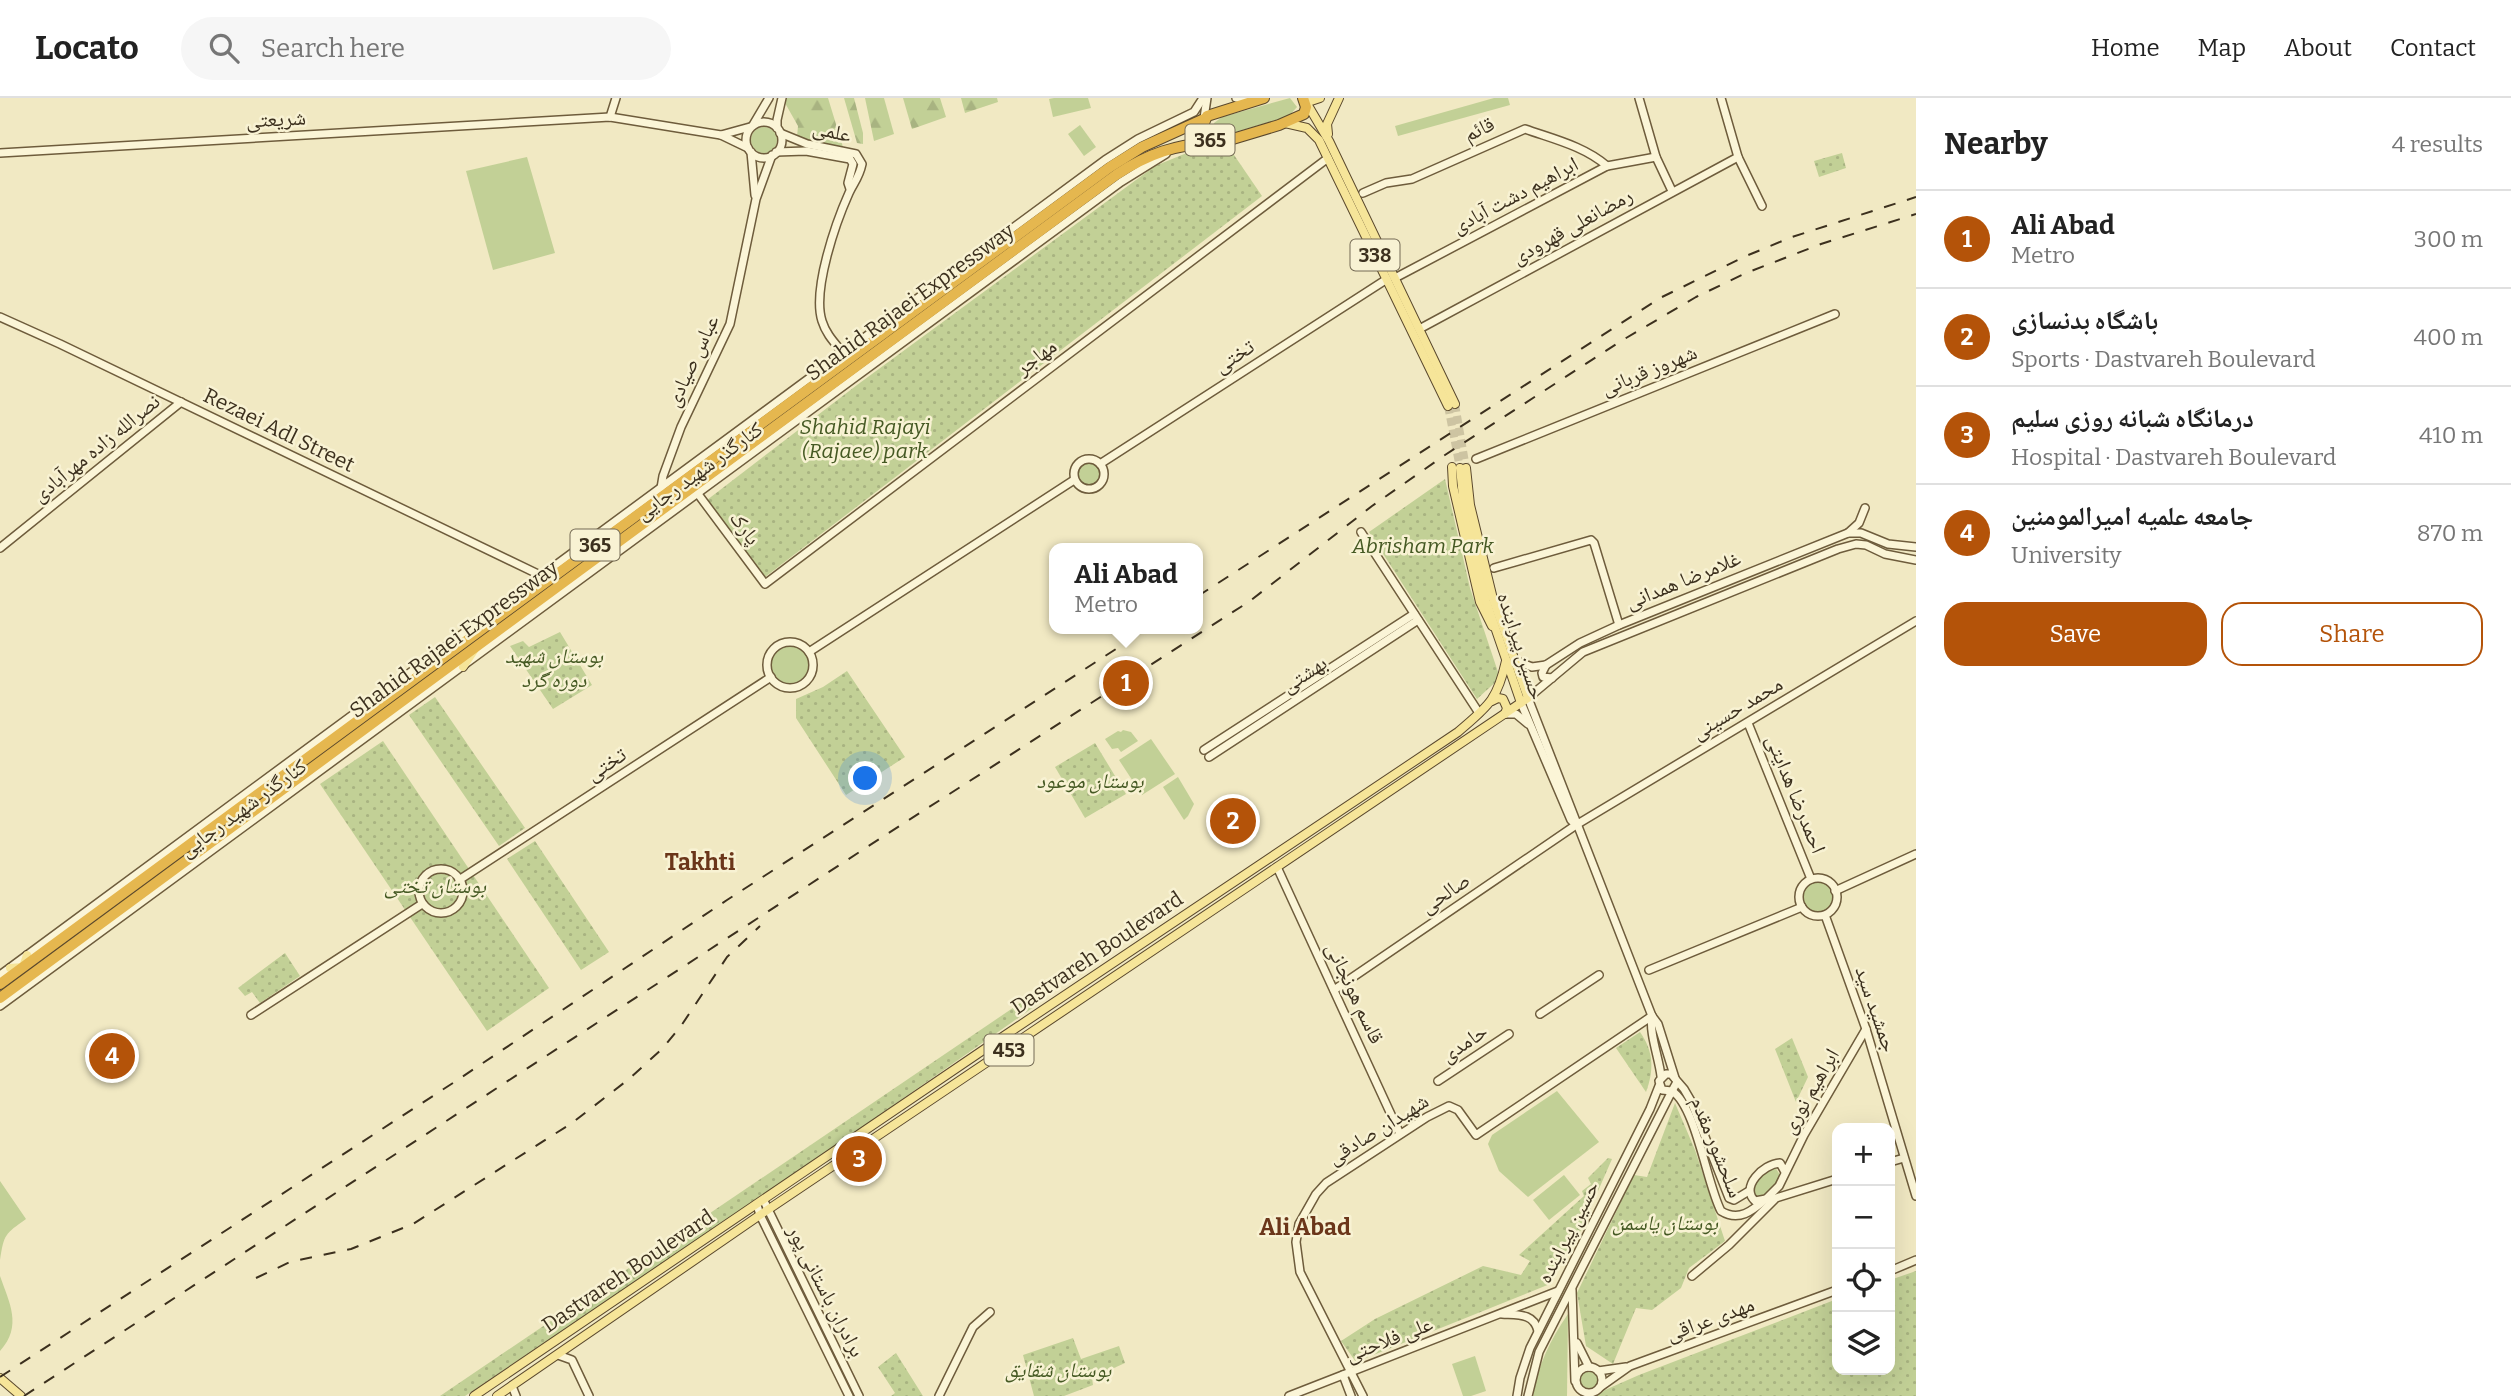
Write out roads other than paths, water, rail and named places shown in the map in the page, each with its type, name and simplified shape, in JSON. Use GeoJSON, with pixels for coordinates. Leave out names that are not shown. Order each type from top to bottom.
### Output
{"type":"FeatureCollection","features":[{"type":"Feature","properties":{"kind":"highway","name":"365"},"geometry":{"type":"LineString","coordinates":[[1259,99],[1214,113],[1204,119],[1205,134],[1214,142],[1234,139],[1285,123],[1304,114],[1305,100]]}},
{"type":"Feature","properties":{"kind":"highway","name":"Shahid Rajaei Expressway"},"geometry":{"type":"LineString","coordinates":[[0,984],[1111,167],[1185,122],[1204,119]]}},
{"type":"Feature","properties":{"kind":"highway"},"geometry":{"type":"LineString","coordinates":[[1185,122],[1200,130],[1202,137],[1191,145]]}},
{"type":"Feature","properties":{"kind":"highway","name":"Shahid Rajaei Expressway"},"geometry":{"type":"LineString","coordinates":[[0,998],[479,644],[666,494],[1116,175],[1147,156],[1214,142]]}},
{"type":"Feature","properties":{"kind":"main road","name":"365"},"geometry":{"type":"LineString","coordinates":[[1305,100],[1320,98]]}},
{"type":"Feature","properties":{"kind":"main road"},"geometry":{"type":"LineString","coordinates":[[1329,141],[1328,124],[1339,98]]}},
{"type":"Feature","properties":{"kind":"main road","name":"338"},"geometry":{"type":"LineString","coordinates":[[1305,100],[1329,141],[1452,405]]}},
{"type":"Feature","properties":{"kind":"main road"},"geometry":{"type":"LineString","coordinates":[[1312,132],[1306,125],[1307,121],[1312,118],[1319,122]]}},
{"type":"Feature","properties":{"kind":"main road"},"geometry":{"type":"LineString","coordinates":[[1285,123],[1312,132]]}},
{"type":"Feature","properties":{"kind":"main road","name":"338"},"geometry":{"type":"LineString","coordinates":[[1312,132],[1391,278]]}},
{"type":"Feature","properties":{"kind":"main road","name":"حسین پیراینده"},"geometry":{"type":"LineString","coordinates":[[1510,660],[1480,602],[1455,496],[1459,468],[1466,485],[1478,542],[1510,660],[1524,701]]}},
{"type":"Feature","properties":{"kind":"main road"},"geometry":{"type":"LineString","coordinates":[[463,667],[479,644]]}},
{"type":"Feature","properties":{"kind":"main road","name":"Dastvareh Boulevard"},"geometry":{"type":"LineString","coordinates":[[474,1396],[1458,732],[1491,701],[1500,687],[1510,660]]}},
{"type":"Feature","properties":{"kind":"main road"},"geometry":{"type":"LineString","coordinates":[[1491,701],[1516,677]]}},
{"type":"Feature","properties":{"kind":"main road"},"geometry":{"type":"LineString","coordinates":[[1491,701],[1503,699],[1507,708],[1505,714]]}},
{"type":"Feature","properties":{"kind":"main road","name":"Dastvareh Boulevard"},"geometry":{"type":"LineString","coordinates":[[497,1396],[1524,701]]}},
{"type":"Feature","properties":{"kind":"main road"},"geometry":{"type":"LineString","coordinates":[[10,968],[23,967],[27,955]]}},
{"type":"Feature","properties":{"kind":"main road"},"geometry":{"type":"LineString","coordinates":[[0,1378],[21,1396]]}},
{"type":"Feature","properties":{"kind":"street"},"geometry":{"type":"LineString","coordinates":[[610,117],[616,98]]}},
{"type":"Feature","properties":{"kind":"street"},"geometry":{"type":"LineString","coordinates":[[769,98],[746,137],[749,150],[759,157],[774,154],[782,141],[777,120],[782,98]]}},
{"type":"Feature","properties":{"kind":"street"},"geometry":{"type":"LineString","coordinates":[[1204,119],[1205,98]]}},
{"type":"Feature","properties":{"kind":"street","name":"کنارگذر شهید رجایی"},"geometry":{"type":"LineString","coordinates":[[0,975],[542,576],[666,494],[843,353],[1105,160],[1138,139],[1185,122],[1205,98]]}},
{"type":"Feature","properties":{"kind":"street"},"geometry":{"type":"LineString","coordinates":[[1236,98],[1259,99]]}},
{"type":"Feature","properties":{"kind":"street"},"geometry":{"type":"LineString","coordinates":[[1639,98],[1656,157],[1672,191]]}},
{"type":"Feature","properties":{"kind":"street"},"geometry":{"type":"LineString","coordinates":[[1721,98],[1738,157],[1762,206]]}},
{"type":"Feature","properties":{"kind":"street","name":"شریعتی"},"geometry":{"type":"LineString","coordinates":[[0,153],[610,117],[721,135],[749,150]]}},
{"type":"Feature","properties":{"kind":"street"},"geometry":{"type":"LineString","coordinates":[[752,126],[768,122],[779,131]]}},
{"type":"Feature","properties":{"kind":"street","name":"شریعتی"},"geometry":{"type":"LineString","coordinates":[[721,135],[752,126]]}},
{"type":"Feature","properties":{"kind":"street","name":"قائم"},"geometry":{"type":"LineString","coordinates":[[1363,192],[1386,183],[1412,179],[1525,129],[1575,146],[1607,166]]}},
{"type":"Feature","properties":{"kind":"street","name":"علمی"},"geometry":{"type":"LineString","coordinates":[[774,154],[806,151],[850,159],[853,164],[848,183],[850,189],[855,187],[862,164],[856,154],[798,142],[779,131]]}},
{"type":"Feature","properties":{"kind":"street","name":"کنارگذر شهید رجایی"},"geometry":{"type":"LineString","coordinates":[[0,1006],[1121,182],[1170,152],[1191,145]]}},
{"type":"Feature","properties":{"kind":"street","name":"عباس صیادی"},"geometry":{"type":"LineString","coordinates":[[749,150],[756,199]]}},
{"type":"Feature","properties":{"kind":"street","name":"عباس صیادی"},"geometry":{"type":"LineString","coordinates":[[666,494],[681,427],[730,324],[756,199],[774,154]]}},
{"type":"Feature","properties":{"kind":"street","name":"ابراهیم دشت آبادی"},"geometry":{"type":"LineString","coordinates":[[1391,278],[1607,166],[1656,157]]}},
{"type":"Feature","properties":{"kind":"street","name":"رمضانعلی قهرودی"},"geometry":{"type":"LineString","coordinates":[[1423,327],[1738,157]]}},
{"type":"Feature","properties":{"kind":"street","name":"مهاجر"},"geometry":{"type":"LineString","coordinates":[[765,584],[1328,158]]}},
{"type":"Feature","properties":{"kind":"street"},"geometry":{"type":"LineString","coordinates":[[853,164],[862,164]]}},
{"type":"Feature","properties":{"kind":"street"},"geometry":{"type":"LineString","coordinates":[[843,353],[828,335],[819,309],[821,281],[827,257],[850,189]]}},
{"type":"Feature","properties":{"kind":"street","name":"تختی"},"geometry":{"type":"LineString","coordinates":[[1100,464],[1391,278]]}},
{"type":"Feature","properties":{"kind":"street","name":"شهروز قربانی"},"geometry":{"type":"LineString","coordinates":[[1476,459],[1835,313]]}},
{"type":"Feature","properties":{"kind":"street","name":"Rezaei Adl Street"},"geometry":{"type":"LineString","coordinates":[[0,317],[542,576]]}},
{"type":"Feature","properties":{"kind":"street","name":"نصرالله زاده مهرآبادی"},"geometry":{"type":"LineString","coordinates":[[0,548],[181,402]]}},
{"type":"Feature","properties":{"kind":"street"},"geometry":{"type":"LineString","coordinates":[[1092,459],[1100,464],[1104,477],[1095,488],[1081,487],[1074,480],[1075,466],[1082,460],[1092,459]]}},
{"type":"Feature","properties":{"kind":"street"},"geometry":{"type":"LineString","coordinates":[[809,652],[1074,480]]}},
{"type":"Feature","properties":{"kind":"street","name":"پارک"},"geometry":{"type":"LineString","coordinates":[[698,494],[765,584]]}},
{"type":"Feature","properties":{"kind":"street"},"geometry":{"type":"LineString","coordinates":[[1848,533],[1859,523],[1865,508]]}},
{"type":"Feature","properties":{"kind":"street"},"geometry":{"type":"LineString","coordinates":[[1361,532],[1479,713]]}},
{"type":"Feature","properties":{"kind":"street","name":"غلامرضا همدانی"},"geometry":{"type":"LineString","coordinates":[[1546,665],[1580,643],[1619,625],[1848,533],[1871,536],[1888,544],[1916,547]]}},
{"type":"Feature","properties":{"kind":"street"},"geometry":{"type":"LineString","coordinates":[[1494,568],[1592,541],[1619,625]]}},
{"type":"Feature","properties":{"kind":"street","name":"غلامرضا همدانی"},"geometry":{"type":"LineString","coordinates":[[1524,701],[1583,652],[1839,549],[1856,544],[1896,557],[1916,560]]}},
{"type":"Feature","properties":{"kind":"street"},"geometry":{"type":"LineString","coordinates":[[1658,609],[1662,619]]}},
{"type":"Feature","properties":{"kind":"street"},"geometry":{"type":"LineString","coordinates":[[1204,750],[1416,617]]}},
{"type":"Feature","properties":{"kind":"street","name":"بهشتی"},"geometry":{"type":"LineString","coordinates":[[1209,757],[1416,617]]}},
{"type":"Feature","properties":{"kind":"street","name":"محمد حسینی"},"geometry":{"type":"LineString","coordinates":[[1576,825],[1916,621]]}},
{"type":"Feature","properties":{"kind":"street"},"geometry":{"type":"LineString","coordinates":[[790,642],[804,646],[809,652],[812,671],[804,682],[790,687],[771,677],[768,664],[776,647],[790,642]]}},
{"type":"Feature","properties":{"kind":"street"},"geometry":{"type":"LineString","coordinates":[[1510,660],[1532,667],[1546,665]]}},
{"type":"Feature","properties":{"kind":"street"},"geometry":{"type":"LineString","coordinates":[[1546,665],[1543,677],[1553,678]]}},
{"type":"Feature","properties":{"kind":"street","name":"تختی"},"geometry":{"type":"LineString","coordinates":[[459,880],[771,677]]}},
{"type":"Feature","properties":{"kind":"street","name":"حسین پیراینده"},"geometry":{"type":"LineString","coordinates":[[1524,701],[1531,729],[1571,820],[1576,825]]}},
{"type":"Feature","properties":{"kind":"street","name":"حسین پیراینده"},"geometry":{"type":"LineString","coordinates":[[1524,701],[1576,818],[1576,825],[1652,1016],[1658,1024],[1676,1080]]}},
{"type":"Feature","properties":{"kind":"street"},"geometry":{"type":"LineString","coordinates":[[1505,714],[1516,714],[1524,719],[1531,729]]}},
{"type":"Feature","properties":{"kind":"street","name":"احمدرضا هدایتی"},"geometry":{"type":"LineString","coordinates":[[1748,723],[1811,879]]}},
{"type":"Feature","properties":{"kind":"street","name":"صالحی"},"geometry":{"type":"LineString","coordinates":[[1334,990],[1576,825]]}},
{"type":"Feature","properties":{"kind":"street"},"geometry":{"type":"LineString","coordinates":[[1835,891],[1916,853]]}},
{"type":"Feature","properties":{"kind":"street","name":"قاسم هونجانی"},"geometry":{"type":"LineString","coordinates":[[1277,867],[1401,1134]]}},
{"type":"Feature","properties":{"kind":"street"},"geometry":{"type":"LineString","coordinates":[[442,869],[449,871],[459,880],[462,886],[461,900],[453,910],[446,913],[433,912],[422,904],[418,890],[423,877],[428,873],[442,869]]}},
{"type":"Feature","properties":{"kind":"street"},"geometry":{"type":"LineString","coordinates":[[1811,879],[1828,882],[1835,891],[1836,902],[1825,915],[1814,916],[1802,907],[1799,898],[1801,889],[1811,879]]}},
{"type":"Feature","properties":{"kind":"street"},"geometry":{"type":"LineString","coordinates":[[251,1015],[422,904]]}},
{"type":"Feature","properties":{"kind":"street"},"geometry":{"type":"LineString","coordinates":[[1644,992],[1644,979],[1649,970],[1802,907]]}},
{"type":"Feature","properties":{"kind":"street","name":"جمشید سید"},"geometry":{"type":"LineString","coordinates":[[1825,915],[1866,1029],[1916,1196]]}},
{"type":"Feature","properties":{"kind":"street"},"geometry":{"type":"LineString","coordinates":[[1630,959],[1649,970]]}},
{"type":"Feature","properties":{"kind":"street"},"geometry":{"type":"LineString","coordinates":[[1540,1014],[1599,975]]}},
{"type":"Feature","properties":{"kind":"street","name":"حسین پیراینده"},"geometry":{"type":"LineString","coordinates":[[1652,1016],[1650,1028],[1658,1051],[1661,1076]]}},
{"type":"Feature","properties":{"kind":"street","name":"شهیدان صادقی"},"geometry":{"type":"LineString","coordinates":[[1363,1396],[1300,1272],[1296,1242],[1299,1224],[1316,1194],[1326,1183],[1427,1116],[1449,1106],[1458,1110],[1476,1135],[1652,1016]]}},
{"type":"Feature","properties":{"kind":"street","name":"ابراهیم نوری"},"geometry":{"type":"LineString","coordinates":[[1766,1199],[1779,1186],[1804,1135],[1866,1029]]}},
{"type":"Feature","properties":{"kind":"street","name":"حامدی"},"geometry":{"type":"LineString","coordinates":[[1438,1081],[1509,1034]]}},
{"type":"Feature","properties":{"kind":"street"},"geometry":{"type":"LineString","coordinates":[[1666,1074],[1676,1080],[1672,1091],[1667,1092],[1659,1086],[1661,1076],[1666,1074]]}},
{"type":"Feature","properties":{"kind":"street","name":"سلحشور مقدم"},"geometry":{"type":"LineString","coordinates":[[1676,1080],[1691,1101],[1728,1198],[1734,1200],[1749,1191]]}},
{"type":"Feature","properties":{"kind":"street","name":"حسین پیراینده"},"geometry":{"type":"LineString","coordinates":[[1517,1396],[1520,1378],[1538,1332],[1650,1110],[1659,1086]]}},
{"type":"Feature","properties":{"kind":"street","name":"حسین پیراینده"},"geometry":{"type":"LineString","coordinates":[[1528,1396],[1539,1352],[1672,1091]]}},
{"type":"Feature","properties":{"kind":"street","name":"سلحشور مقدم"},"geometry":{"type":"LineString","coordinates":[[1672,1091],[1680,1097],[1698,1139],[1721,1210],[1736,1216],[1744,1215],[1766,1199]]}},
{"type":"Feature","properties":{"kind":"street"},"geometry":{"type":"LineString","coordinates":[[1895,1161],[1904,1158]]}},
{"type":"Feature","properties":{"kind":"street"},"geometry":{"type":"LineString","coordinates":[[1766,1199],[1755,1201],[1749,1195],[1757,1175],[1766,1167],[1780,1163],[1785,1172]]}},
{"type":"Feature","properties":{"kind":"street"},"geometry":{"type":"LineString","coordinates":[[1692,1276],[1729,1245],[1776,1198],[1832,1181]]}},
{"type":"Feature","properties":{"kind":"street","name":"برادران باستانی پور"},"geometry":{"type":"LineString","coordinates":[[761,1203],[849,1396]]}},
{"type":"Feature","properties":{"kind":"street","name":"برادران باستانی پور"},"geometry":{"type":"LineString","coordinates":[[764,1213],[859,1396]]}},
{"type":"Feature","properties":{"kind":"street"},"geometry":{"type":"LineString","coordinates":[[1895,1269],[1916,1260]]}},
{"type":"Feature","properties":{"kind":"street"},"geometry":{"type":"LineString","coordinates":[[1895,1269],[1916,1265]]}},
{"type":"Feature","properties":{"kind":"street"},"geometry":{"type":"LineString","coordinates":[[1572,1289],[1577,1396]]}},
{"type":"Feature","properties":{"kind":"street","name":"علی فلاحتی"},"geometry":{"type":"LineString","coordinates":[[1289,1396],[1558,1291]]}},
{"type":"Feature","properties":{"kind":"street","name":"مهدی عراقی"},"geometry":{"type":"LineString","coordinates":[[1599,1388],[1630,1366],[1832,1292]]}},
{"type":"Feature","properties":{"kind":"street"},"geometry":{"type":"LineString","coordinates":[[939,1396],[973,1327],[990,1312]]}},
{"type":"Feature","properties":{"kind":"street"},"geometry":{"type":"LineString","coordinates":[[1501,1314],[1529,1317],[1538,1332]]}},
{"type":"Feature","properties":{"kind":"street"},"geometry":{"type":"LineString","coordinates":[[1576,1337],[1590,1367],[1602,1377],[1599,1388],[1592,1395],[1584,1393],[1576,1383]]}},
{"type":"Feature","properties":{"kind":"street"},"geometry":{"type":"LineString","coordinates":[[558,1355],[572,1360],[589,1396]]}},
{"type":"Feature","properties":{"kind":"street"},"geometry":{"type":"LineString","coordinates":[[1598,1371],[1630,1366]]}},
{"type":"Feature","properties":{"kind":"street"},"geometry":{"type":"LineString","coordinates":[[1576,1383],[1581,1369],[1590,1367]]}},
{"type":"Feature","properties":{"kind":"street"},"geometry":{"type":"LineString","coordinates":[[1343,1375],[1351,1396]]}},
{"type":"Feature","properties":{"kind":"street"},"geometry":{"type":"LineString","coordinates":[[512,1386],[516,1396]]}},
{"type":"Feature","properties":{"kind":"tunnel"},"geometry":{"type":"LineString","coordinates":[[1455,404],[1466,468]]}},
{"type":"Feature","properties":{"kind":"tunnel"},"geometry":{"type":"LineString","coordinates":[[1448,406],[1460,468]]}},
{"type":"Feature","properties":{"kind":"railway"},"geometry":{"type":"LineString","coordinates":[[1203,593],[1660,298],[1792,237],[1916,197]]}},
{"type":"Feature","properties":{"kind":"railway"},"geometry":{"type":"LineString","coordinates":[[1203,631],[1250,601],[1372,506],[1445,455],[1621,341],[1696,297],[1746,273],[1821,244],[1916,214]]}},
{"type":"Feature","properties":{"kind":"railway"},"geometry":{"type":"LineString","coordinates":[[0,1377],[456,1081],[727,900],[1139,634]]}},
{"type":"Feature","properties":{"kind":"railway"},"geometry":{"type":"LineString","coordinates":[[24,1396],[1199,634]]}},
{"type":"Feature","properties":{"kind":"railway"},"geometry":{"type":"LineString","coordinates":[[256,1278],[290,1262],[351,1249],[413,1224],[572,1123],[629,1079],[662,1049],[681,1026],[727,957],[760,926]]}},
{"type":"Feature","properties":{"kind":"place","name":"Ali Abad"},"geometry":{"type":"Point","coordinates":[1126,683]}},
{"type":"Feature","properties":{"kind":"place","name":"باشگاه بدنسازی"},"geometry":{"type":"Point","coordinates":[1233,821]}},
{"type":"Feature","properties":{"kind":"place","name":"جامعه علمیه امیرالمومنین"},"geometry":{"type":"Point","coordinates":[112,1056]}},
{"type":"Feature","properties":{"kind":"place","name":"درمانگاه شبانه روزی سلیم"},"geometry":{"type":"Point","coordinates":[859,1159]}},
{"type":"Feature","properties":{"kind":"district","name":"Takhti"},"geometry":{"type":"Point","coordinates":[700,862]}},
{"type":"Feature","properties":{"kind":"district","name":"Ali Abad"},"geometry":{"type":"Point","coordinates":[1305,1227]}},
{"type":"Feature","properties":{"kind":"park label","name":"Shahid Rajayi (Rajaee) park"},"geometry":{"type":"Point","coordinates":[865,439]}},
{"type":"Feature","properties":{"kind":"park label","name":"Abrisham Park"},"geometry":{"type":"Point","coordinates":[1423,546]}},
{"type":"Feature","properties":{"kind":"park label","name":"بوستان شهید دوره گرد"},"geometry":{"type":"Point","coordinates":[554,668]}},
{"type":"Feature","properties":{"kind":"park label","name":"بوستان موعود"},"geometry":{"type":"Point","coordinates":[1090,781]}},
{"type":"Feature","properties":{"kind":"park label","name":"بوستان تختی"},"geometry":{"type":"Point","coordinates":[435,886]}},
{"type":"Feature","properties":{"kind":"park label","name":"بوستان یاسمن"},"geometry":{"type":"Point","coordinates":[1665,1223]}},
{"type":"Feature","properties":{"kind":"park label","name":"بوستان شقایق"},"geometry":{"type":"Point","coordinates":[1058,1370]}}]}
